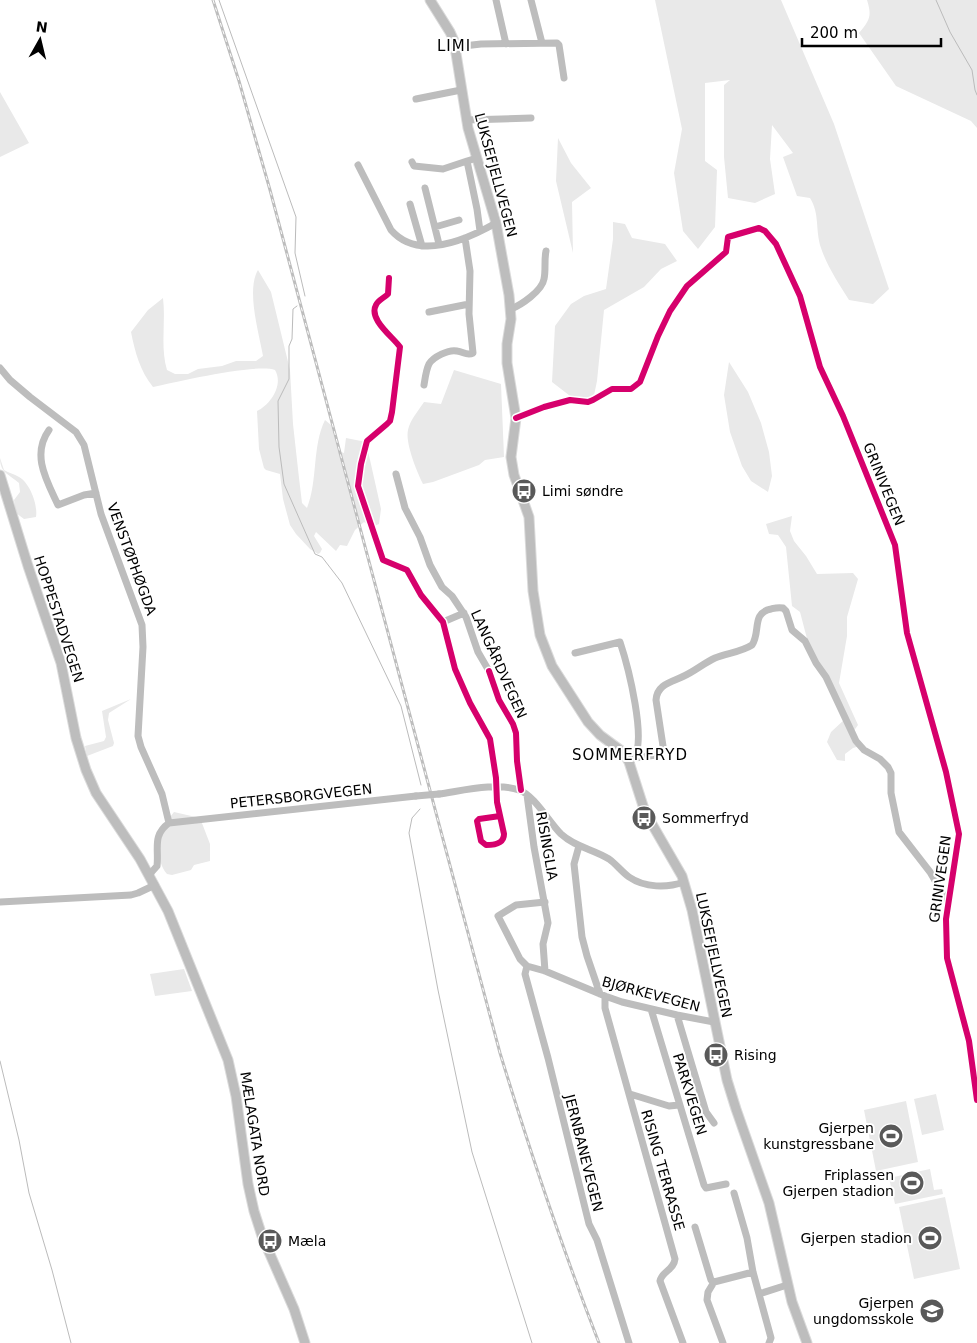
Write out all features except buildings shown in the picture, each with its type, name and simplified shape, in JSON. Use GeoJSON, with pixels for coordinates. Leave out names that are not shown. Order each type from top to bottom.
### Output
{"type":"FeatureCollection","features":[{"type":"Feature","properties":{"kind":"main road","name":"LUKSEFJELLVEGEN"},"geometry":{"type":"LineString","coordinates":[[430,0],[450,32],[455,47],[470,159],[496,223],[511,309],[507,363],[516,418],[512,463],[516,481],[529,517],[536,621],[542,643],[552,666],[588,722],[600,736],[632,760],[648,819],[684,882],[692,910],[714,1022],[731,1093],[772,1210],[787,1285],[807,1343]]}},
{"type":"Feature","properties":{"kind":"main road","name":"HOPPESTADVEGEN"},"geometry":{"type":"LineString","coordinates":[[0,475],[61,663],[76,738],[86,770],[105,807],[149,875]]}},
{"type":"Feature","properties":{"kind":"main road","name":"MÆLAGATA NORD"},"geometry":{"type":"LineString","coordinates":[[149,875],[178,934],[228,1060],[236,1096],[248,1184],[254,1211],[262,1236],[294,1309],[305,1343]]}},
{"type":"Feature","properties":{"kind":"street"},"geometry":{"type":"LineString","coordinates":[[496,0],[506,44]]}},
{"type":"Feature","properties":{"kind":"street"},"geometry":{"type":"LineString","coordinates":[[531,0],[542,43]]}},
{"type":"Feature","properties":{"kind":"street"},"geometry":{"type":"LineString","coordinates":[[455,47],[480,44],[557,43],[559,45],[564,78]]}},
{"type":"Feature","properties":{"kind":"street"},"geometry":{"type":"LineString","coordinates":[[416,99],[461,90]]}},
{"type":"Feature","properties":{"kind":"street"},"geometry":{"type":"LineString","coordinates":[[466,120],[530,118]]}},
{"type":"Feature","properties":{"kind":"street"},"geometry":{"type":"LineString","coordinates":[[412,162],[414,166],[443,168],[470,159],[480,231]]}},
{"type":"Feature","properties":{"kind":"street"},"geometry":{"type":"LineString","coordinates":[[358,165],[391,230],[409,244],[422,246],[465,238],[496,223]]}},
{"type":"Feature","properties":{"kind":"street"},"geometry":{"type":"LineString","coordinates":[[428,189],[440,244]]}},
{"type":"Feature","properties":{"kind":"street"},"geometry":{"type":"LineString","coordinates":[[410,204],[422,246]]}},
{"type":"Feature","properties":{"kind":"street"},"geometry":{"type":"LineString","coordinates":[[435,227],[459,220]]}},
{"type":"Feature","properties":{"kind":"street","name":"GRINIVEGEN"},"geometry":{"type":"LineString","coordinates":[[516,418],[544,407],[570,400],[588,402],[612,389],[626,390],[636,386],[640,382],[670,311],[687,286],[726,252],[728,237],[759,228],[770,236],[781,253],[800,296],[820,367],[843,416],[895,545],[907,632],[946,772],[960,834],[945,931],[947,958],[969,1042],[977,1100]]}},
{"type":"Feature","properties":{"kind":"street"},"geometry":{"type":"LineString","coordinates":[[424,385],[428,367],[432,361],[447,351],[453,350],[468,355],[473,353],[469,304],[470,271],[465,238]]}},
{"type":"Feature","properties":{"kind":"street"},"geometry":{"type":"LineString","coordinates":[[511,309],[539,289],[543,283],[546,251]]}},
{"type":"Feature","properties":{"kind":"street"},"geometry":{"type":"LineString","coordinates":[[389,278],[388,294],[378,302],[375,306],[375,311],[381,327],[400,347],[392,412],[390,421],[367,441],[360,470],[359,490],[383,560],[407,570],[421,595],[443,622],[455,669],[470,703],[490,739],[504,840],[498,844],[486,845],[481,842],[477,821],[479,819],[500,816]]}},
{"type":"Feature","properties":{"kind":"street"},"geometry":{"type":"LineString","coordinates":[[429,312],[469,304]]}},
{"type":"Feature","properties":{"kind":"street","name":"VENSTØPHØGDA"},"geometry":{"type":"LineString","coordinates":[[0,368],[10,380],[76,432],[88,454],[101,514],[142,625],[144,646],[138,736],[162,794],[169,823]]}},
{"type":"Feature","properties":{"kind":"street"},"geometry":{"type":"LineString","coordinates":[[49,430],[44,437],[41,448],[41,463],[58,505],[84,495],[96,493]]}},
{"type":"Feature","properties":{"kind":"street","name":"LANGÅRDVEGEN"},"geometry":{"type":"LineString","coordinates":[[396,474],[405,508],[420,536],[430,565],[442,587],[452,596],[464,613],[478,652],[489,671]]}},
{"type":"Feature","properties":{"kind":"street"},"geometry":{"type":"LineString","coordinates":[[575,653],[620,642],[629,674],[637,717],[638,740],[632,760],[656,755],[662,750],[663,742],[656,700],[658,690],[703,664],[752,645],[756,638],[760,615],[766,610],[779,607],[786,612],[792,630],[805,641],[828,681],[856,741],[864,750],[880,759],[888,767],[892,778],[891,793],[899,832],[930,872],[948,903]]}},
{"type":"Feature","properties":{"kind":"street"},"geometry":{"type":"LineString","coordinates":[[443,622],[464,613]]}},
{"type":"Feature","properties":{"kind":"street","name":"PETERSBORGVEGEN"},"geometry":{"type":"LineString","coordinates":[[169,823],[496,788],[521,790],[526,795]]}},
{"type":"Feature","properties":{"kind":"street"},"geometry":{"type":"LineString","coordinates":[[526,795],[562,835],[579,846],[609,859],[629,878],[637,882],[656,886],[674,886],[684,882]]}},
{"type":"Feature","properties":{"kind":"street","name":"RISINGLIA"},"geometry":{"type":"LineString","coordinates":[[526,795],[548,922],[542,944],[544,971]]}},
{"type":"Feature","properties":{"kind":"street"},"geometry":{"type":"LineString","coordinates":[[149,875],[157,866],[156,841],[158,835],[163,826],[169,823]]}},
{"type":"Feature","properties":{"kind":"street","name":"RISING TERRASSE"},"geometry":{"type":"LineString","coordinates":[[579,846],[574,864],[582,937],[587,956],[603,995],[675,1259],[673,1266],[662,1276],[660,1281],[683,1343]]}},
{"type":"Feature","properties":{"kind":"street"},"geometry":{"type":"LineString","coordinates":[[0,902],[130,895],[155,885]]}},
{"type":"Feature","properties":{"kind":"street","name":"RISINGLIA"},"geometry":{"type":"LineString","coordinates":[[527,966],[520,959],[498,916],[516,905],[545,902]]}},
{"type":"Feature","properties":{"kind":"street","name":"BJØRKEVEGEN"},"geometry":{"type":"LineString","coordinates":[[527,966],[603,995],[651,1009],[714,1022]]}},
{"type":"Feature","properties":{"kind":"street","name":"JERNBANEVEGEN"},"geometry":{"type":"LineString","coordinates":[[527,966],[526,974],[586,1215],[597,1240],[629,1343]]}},
{"type":"Feature","properties":{"kind":"street","name":"PARKVEGEN"},"geometry":{"type":"LineString","coordinates":[[651,1009],[704,1186],[710,1188],[726,1184]]}},
{"type":"Feature","properties":{"kind":"street"},"geometry":{"type":"LineString","coordinates":[[677,1015],[706,1112],[714,1123]]}},
{"type":"Feature","properties":{"kind":"street"},"geometry":{"type":"LineString","coordinates":[[630,1094],[669,1106],[679,1105]]}},
{"type":"Feature","properties":{"kind":"street"},"geometry":{"type":"LineString","coordinates":[[734,1193],[747,1238],[753,1272],[771,1338],[770,1342]]}},
{"type":"Feature","properties":{"kind":"street"},"geometry":{"type":"LineString","coordinates":[[695,1227],[710,1278],[714,1282]]}},
{"type":"Feature","properties":{"kind":"street"},"geometry":{"type":"LineString","coordinates":[[723,1343],[708,1300],[708,1292],[714,1282],[753,1272]]}},
{"type":"Feature","properties":{"kind":"street"},"geometry":{"type":"LineString","coordinates":[[759,1294],[787,1285]]}},
{"type":"Feature","properties":{"kind":"shaded area"},"geometry":{"type":"Polygon","coordinates":[[[655,0],[781,0],[834,124],[889,289],[873,304],[849,300],[826,261],[818,235],[813,204],[810,198],[797,196],[783,157],[793,153],[772,125],[770,159],[775,194],[755,203],[728,198],[724,157],[724,85],[730,80],[705,83],[705,161],[717,170],[715,227],[698,249],[683,231],[674,173],[682,129],[655,0]]]}},
{"type":"Feature","properties":{"kind":"shaded area"},"geometry":{"type":"Polygon","coordinates":[[[867,0],[977,0],[977,128],[971,121],[896,86],[859,33],[869,18],[867,0]]]}},
{"type":"Feature","properties":{"kind":"shaded area"},"geometry":{"type":"Polygon","coordinates":[[[0,92],[29,143],[0,157],[0,92]]]}},
{"type":"Feature","properties":{"kind":"shaded area"},"geometry":{"type":"Polygon","coordinates":[[[558,138],[571,163],[591,188],[572,202],[573,253],[556,181],[558,138]]]}},
{"type":"Feature","properties":{"kind":"shaded area"},"geometry":{"type":"Polygon","coordinates":[[[613,222],[625,224],[632,238],[665,244],[677,261],[661,269],[644,287],[604,310],[597,381],[593,400],[574,399],[552,382],[555,326],[571,304],[584,296],[606,289],[613,239],[613,222]]]}},
{"type":"Feature","properties":{"kind":"shaded area"},"geometry":{"type":"Polygon","coordinates":[[[258,270],[271,292],[290,370],[293,424],[302,503],[307,508],[313,487],[318,441],[325,420],[331,425],[338,451],[344,453],[346,438],[366,442],[381,509],[379,524],[372,527],[364,522],[355,530],[347,546],[340,545],[336,551],[316,532],[314,536],[322,549],[318,554],[310,549],[296,534],[290,525],[283,499],[280,474],[264,468],[259,449],[257,411],[267,404],[277,388],[278,382],[275,370],[252,369],[235,371],[153,387],[141,368],[136,354],[131,332],[148,310],[163,298],[163,343],[167,370],[175,374],[188,374],[198,369],[222,366],[236,361],[256,361],[263,356],[253,300],[253,289],[258,270]]]}},
{"type":"Feature","properties":{"kind":"shaded area"},"geometry":{"type":"Polygon","coordinates":[[[729,362],[748,392],[761,423],[769,452],[772,476],[768,492],[751,481],[742,466],[730,432],[724,395],[729,362]]]}},
{"type":"Feature","properties":{"kind":"shaded area"},"geometry":{"type":"Polygon","coordinates":[[[454,370],[501,384],[504,457],[485,460],[479,465],[423,484],[408,442],[409,426],[424,402],[441,404],[454,370]]]}},
{"type":"Feature","properties":{"kind":"shaded area"},"geometry":{"type":"Polygon","coordinates":[[[0,458],[4,470],[17,476],[27,484],[36,507],[36,517],[24,519],[16,513],[14,500],[20,492],[19,483],[3,470],[0,458]]]}},
{"type":"Feature","properties":{"kind":"shaded area"},"geometry":{"type":"Polygon","coordinates":[[[792,516],[790,531],[794,541],[817,574],[853,573],[858,579],[847,617],[847,636],[839,683],[858,725],[853,732],[860,746],[853,748],[845,754],[845,761],[837,760],[827,742],[831,732],[845,719],[810,650],[800,612],[792,606],[786,547],[778,535],[769,534],[766,524],[792,516]]]}},
{"type":"Feature","properties":{"kind":"shaded area"},"geometry":{"type":"Polygon","coordinates":[[[131,699],[109,713],[108,720],[114,743],[113,746],[87,756],[85,746],[104,741],[106,737],[102,711],[131,699]]]}},
{"type":"Feature","properties":{"kind":"shaded area"},"geometry":{"type":"Polygon","coordinates":[[[174,812],[200,818],[210,844],[210,861],[194,865],[191,870],[172,875],[167,874],[161,864],[159,840],[162,829],[174,812]]]}},
{"type":"Feature","properties":{"kind":"shaded area"},"geometry":{"type":"Polygon","coordinates":[[[184,969],[192,991],[155,996],[150,974],[184,969]]]}},
{"type":"Feature","properties":{"kind":"shaded area"},"geometry":{"type":"Polygon","coordinates":[[[936,1094],[944,1130],[922,1135],[914,1099],[936,1094]]]}},
{"type":"Feature","properties":{"kind":"shaded area","name":"Gjerpen kunstgressbane"},"geometry":{"type":"Polygon","coordinates":[[[906,1101],[918,1162],[876,1171],[864,1110],[906,1101]]]}},
{"type":"Feature","properties":{"kind":"shaded area","name":"Friplassen Gjerpen stadion"},"geometry":{"type":"Polygon","coordinates":[[[930,1169],[934,1190],[942,1189],[943,1194],[895,1204],[889,1178],[930,1169]]]}},
{"type":"Feature","properties":{"kind":"shaded area","name":"Gjerpen stadion"},"geometry":{"type":"Polygon","coordinates":[[[945,1197],[960,1269],[914,1279],[899,1207],[945,1197]]]}},
{"type":"Feature","properties":{"kind":"waterway"},"geometry":{"type":"LineString","coordinates":[[219,0],[296,217],[295,253],[305,296]]}},
{"type":"Feature","properties":{"kind":"waterway"},"geometry":{"type":"LineString","coordinates":[[936,0],[950,32],[972,70],[977,95]]}},
{"type":"Feature","properties":{"kind":"waterway"},"geometry":{"type":"LineString","coordinates":[[297,306],[293,309],[292,339],[289,346],[289,379],[278,401],[279,447],[284,484],[315,554],[322,557],[342,583],[401,706],[421,785]]}},
{"type":"Feature","properties":{"kind":"waterway"},"geometry":{"type":"LineString","coordinates":[[420,809],[412,818],[409,833],[438,990],[472,1152],[532,1343]]}},
{"type":"Feature","properties":{"kind":"waterway"},"geometry":{"type":"LineString","coordinates":[[0,1061],[19,1140],[29,1193],[71,1343]]}},
{"type":"Feature","properties":{"kind":"railway"},"geometry":{"type":"LineString","coordinates":[[213,0],[239,81],[270,190],[500,1053],[547,1199],[599,1343]]}},
{"type":"Feature","properties":{"kind":"cycle path"},"geometry":{"type":"LineString","coordinates":[[516,418],[544,407],[570,400],[588,402],[612,389],[631,389],[640,382],[670,311],[687,286],[726,252],[728,237],[759,228],[765,231],[776,244],[800,296],[820,367],[843,416],[895,545],[907,633],[946,772],[959,834],[946,919],[947,958],[969,1041],[977,1100]]}},
{"type":"Feature","properties":{"kind":"cycle path"},"geometry":{"type":"LineString","coordinates":[[389,278],[388,294],[378,302],[374,310],[375,316],[382,328],[400,347],[392,412],[390,421],[367,441],[358,486],[383,560],[407,570],[421,595],[443,622],[455,669],[470,703],[490,739],[496,778],[497,802],[504,834],[504,837],[500,842],[486,845],[481,841],[477,821],[479,819],[500,816]]}},
{"type":"Feature","properties":{"kind":"cycle path"},"geometry":{"type":"LineString","coordinates":[[489,671],[499,700],[516,733],[521,790]]}},
{"type":"Feature","properties":{"kind":"place","name":"Limi søndre"},"geometry":{"type":"Point","coordinates":[524,491]}},
{"type":"Feature","properties":{"kind":"place","name":"Sommerfryd"},"geometry":{"type":"Point","coordinates":[644,818]}},
{"type":"Feature","properties":{"kind":"place","name":"Rising"},"geometry":{"type":"Point","coordinates":[716,1055]}},
{"type":"Feature","properties":{"kind":"place","name":"Gjerpen kunstgressbane"},"geometry":{"type":"Point","coordinates":[891,1136]}},
{"type":"Feature","properties":{"kind":"place","name":"Friplassen Gjerpen stadion"},"geometry":{"type":"Point","coordinates":[912,1183]}},
{"type":"Feature","properties":{"kind":"place","name":"Gjerpen stadion"},"geometry":{"type":"Point","coordinates":[930,1238]}},
{"type":"Feature","properties":{"kind":"place","name":"Mæla"},"geometry":{"type":"Point","coordinates":[270,1241]}},
{"type":"Feature","properties":{"kind":"place","name":"Gjerpen ungdomsskole"},"geometry":{"type":"Point","coordinates":[932,1311]}},
{"type":"Feature","properties":{"kind":"district","name":"LIMI"},"geometry":{"type":"Point","coordinates":[454,46]}},
{"type":"Feature","properties":{"kind":"district","name":"SOMMERFRYD"},"geometry":{"type":"Point","coordinates":[630,755]}}]}
